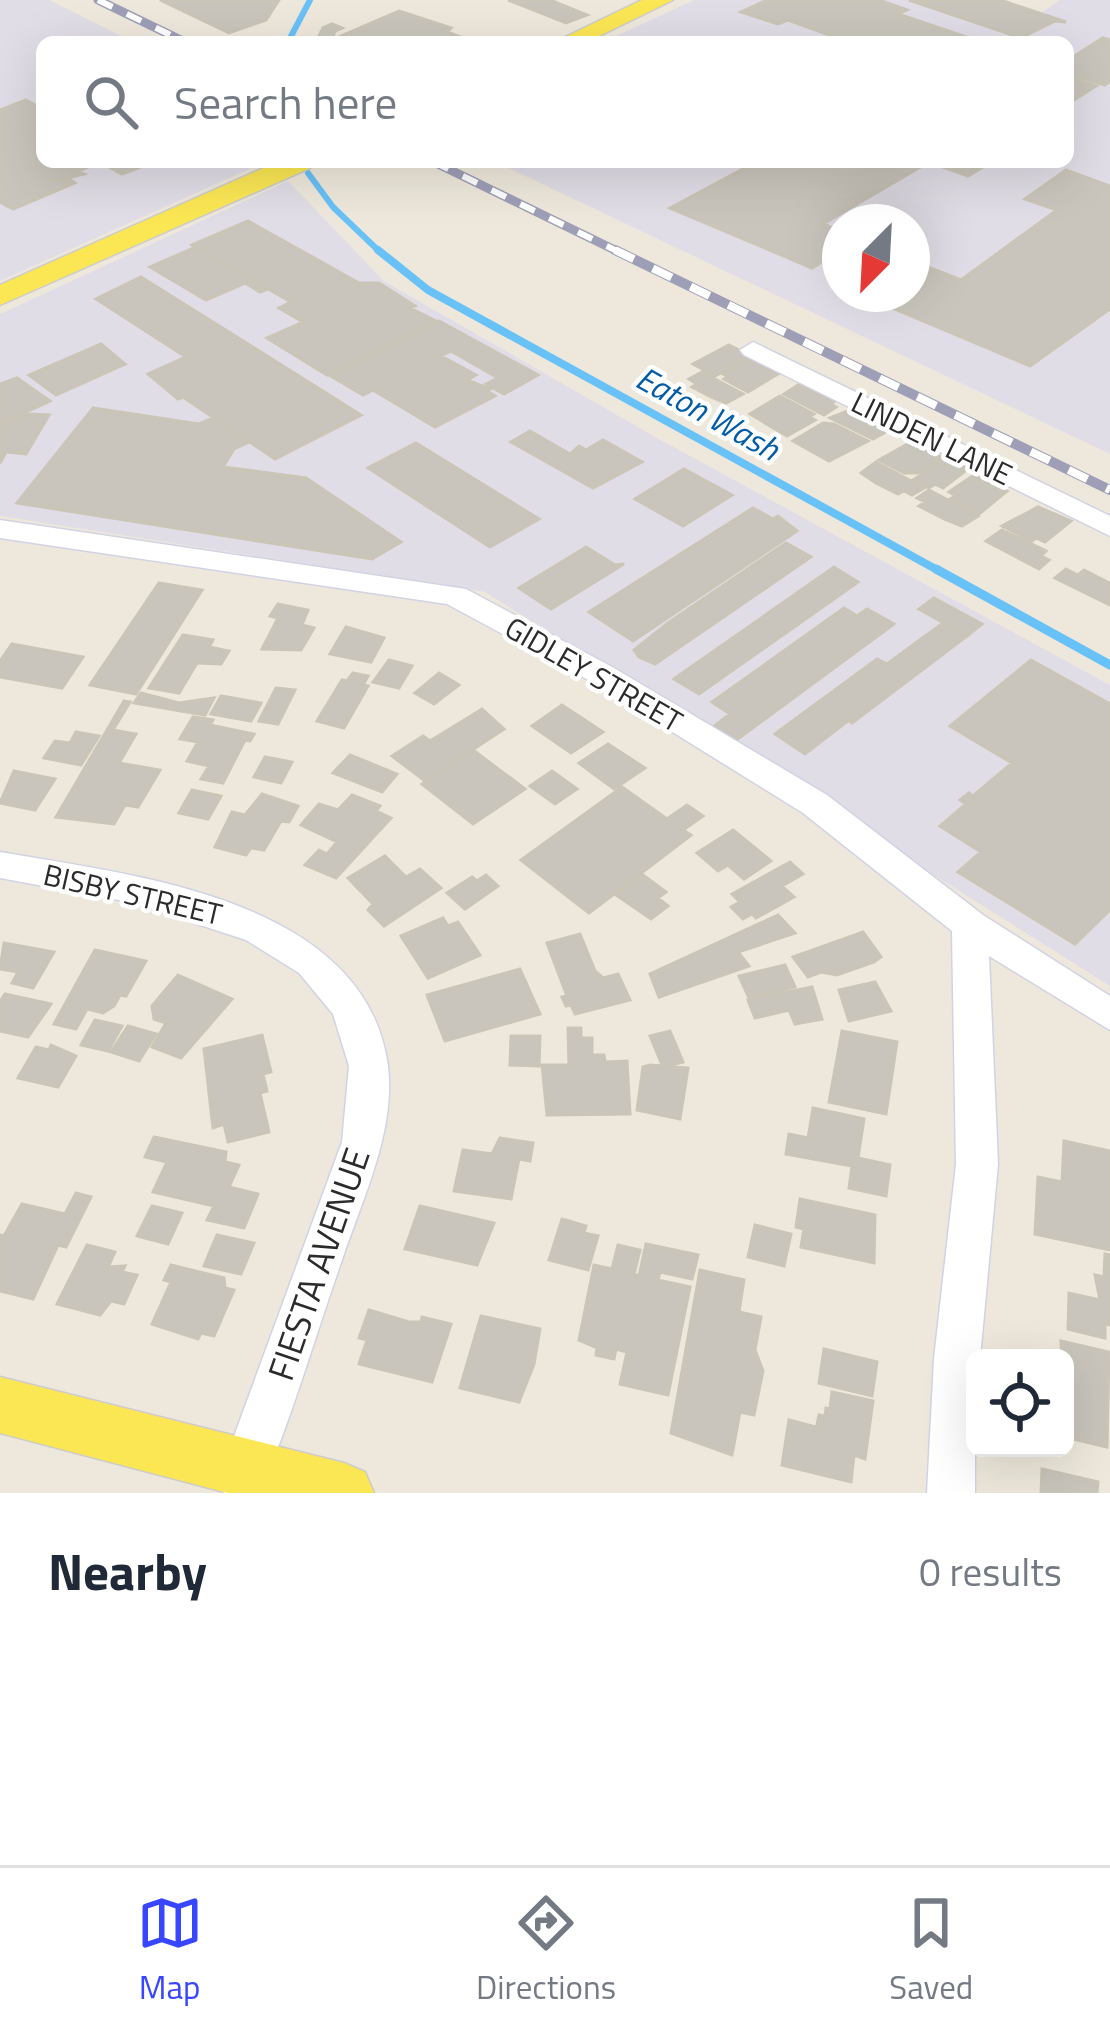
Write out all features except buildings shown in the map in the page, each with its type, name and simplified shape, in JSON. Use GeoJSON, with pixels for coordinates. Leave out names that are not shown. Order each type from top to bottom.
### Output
{"type":"FeatureCollection","features":[{"type":"Feature","properties":{"kind":"main road"},"geometry":{"type":"LineString","coordinates":[[580,36],[661,0]]}},
{"type":"Feature","properties":{"kind":"main road"},"geometry":{"type":"LineString","coordinates":[[0,296],[288,168]]}},
{"type":"Feature","properties":{"kind":"main road"},"geometry":{"type":"LineString","coordinates":[[0,1405],[242,1480],[344,1493]]}},
{"type":"Feature","properties":{"kind":"street","name":"LINDEN LANE"},"geometry":{"type":"LineString","coordinates":[[754,350],[1110,527]]}},
{"type":"Feature","properties":{"kind":"street","name":"GIDLEY STREET"},"geometry":{"type":"LineString","coordinates":[[0,530],[455,596],[603,675],[815,804],[970,925],[1110,1016]]}},
{"type":"Feature","properties":{"kind":"street","name":"BISBY STREET"},"geometry":{"type":"LineString","coordinates":[[0,865],[187,902],[250,922],[316,966],[342,996],[361,1031]]}},
{"type":"Feature","properties":{"kind":"street"},"geometry":{"type":"LineString","coordinates":[[951,1493],[957,1359],[977,1164],[970,925]]}},
{"type":"Feature","properties":{"kind":"street","name":"FIESTA AVENUE"},"geometry":{"type":"LineString","coordinates":[[242,1480],[362,1142],[372,1068],[361,1031]]}},
{"type":"Feature","properties":{"kind":"shaded area"},"geometry":{"type":"Polygon","coordinates":[[[0,0],[49,0],[121,36],[36,36],[36,168],[252,168],[0,281],[0,0]]]}},
{"type":"Feature","properties":{"kind":"shaded area"},"geometry":{"type":"Polygon","coordinates":[[[694,0],[1000,0],[1041,13],[1060,0],[1110,0],[1110,454],[509,168],[1074,168],[1074,36],[616,36],[694,0]]]}},
{"type":"Feature","properties":{"kind":"shaded area"},"geometry":{"type":"Polygon","coordinates":[[[288,181],[384,281],[657,438],[1110,685],[1110,986],[485,592],[0,516],[0,314],[288,181]]]}},
{"type":"Feature","properties":{"kind":"waterway","name":"Eaton Wash"},"geometry":{"type":"LineString","coordinates":[[291,36],[310,0]]}},
{"type":"Feature","properties":{"kind":"waterway","name":"Eaton Wash"},"geometry":{"type":"LineString","coordinates":[[308,173],[333,207],[381,253]]}},
{"type":"Feature","properties":{"kind":"waterway","name":"Eaton Wash"},"geometry":{"type":"LineString","coordinates":[[378,250],[428,290],[941,572]]}},
{"type":"Feature","properties":{"kind":"waterway","name":"Eaton Wash"},"geometry":{"type":"LineString","coordinates":[[936,569],[1110,665]]}},
{"type":"Feature","properties":{"kind":"railway"},"geometry":{"type":"LineString","coordinates":[[98,0],[173,36]]}},
{"type":"Feature","properties":{"kind":"railway"},"geometry":{"type":"LineString","coordinates":[[446,168],[621,253]]}},
{"type":"Feature","properties":{"kind":"railway"},"geometry":{"type":"LineString","coordinates":[[615,250],[1110,490]]}}]}
